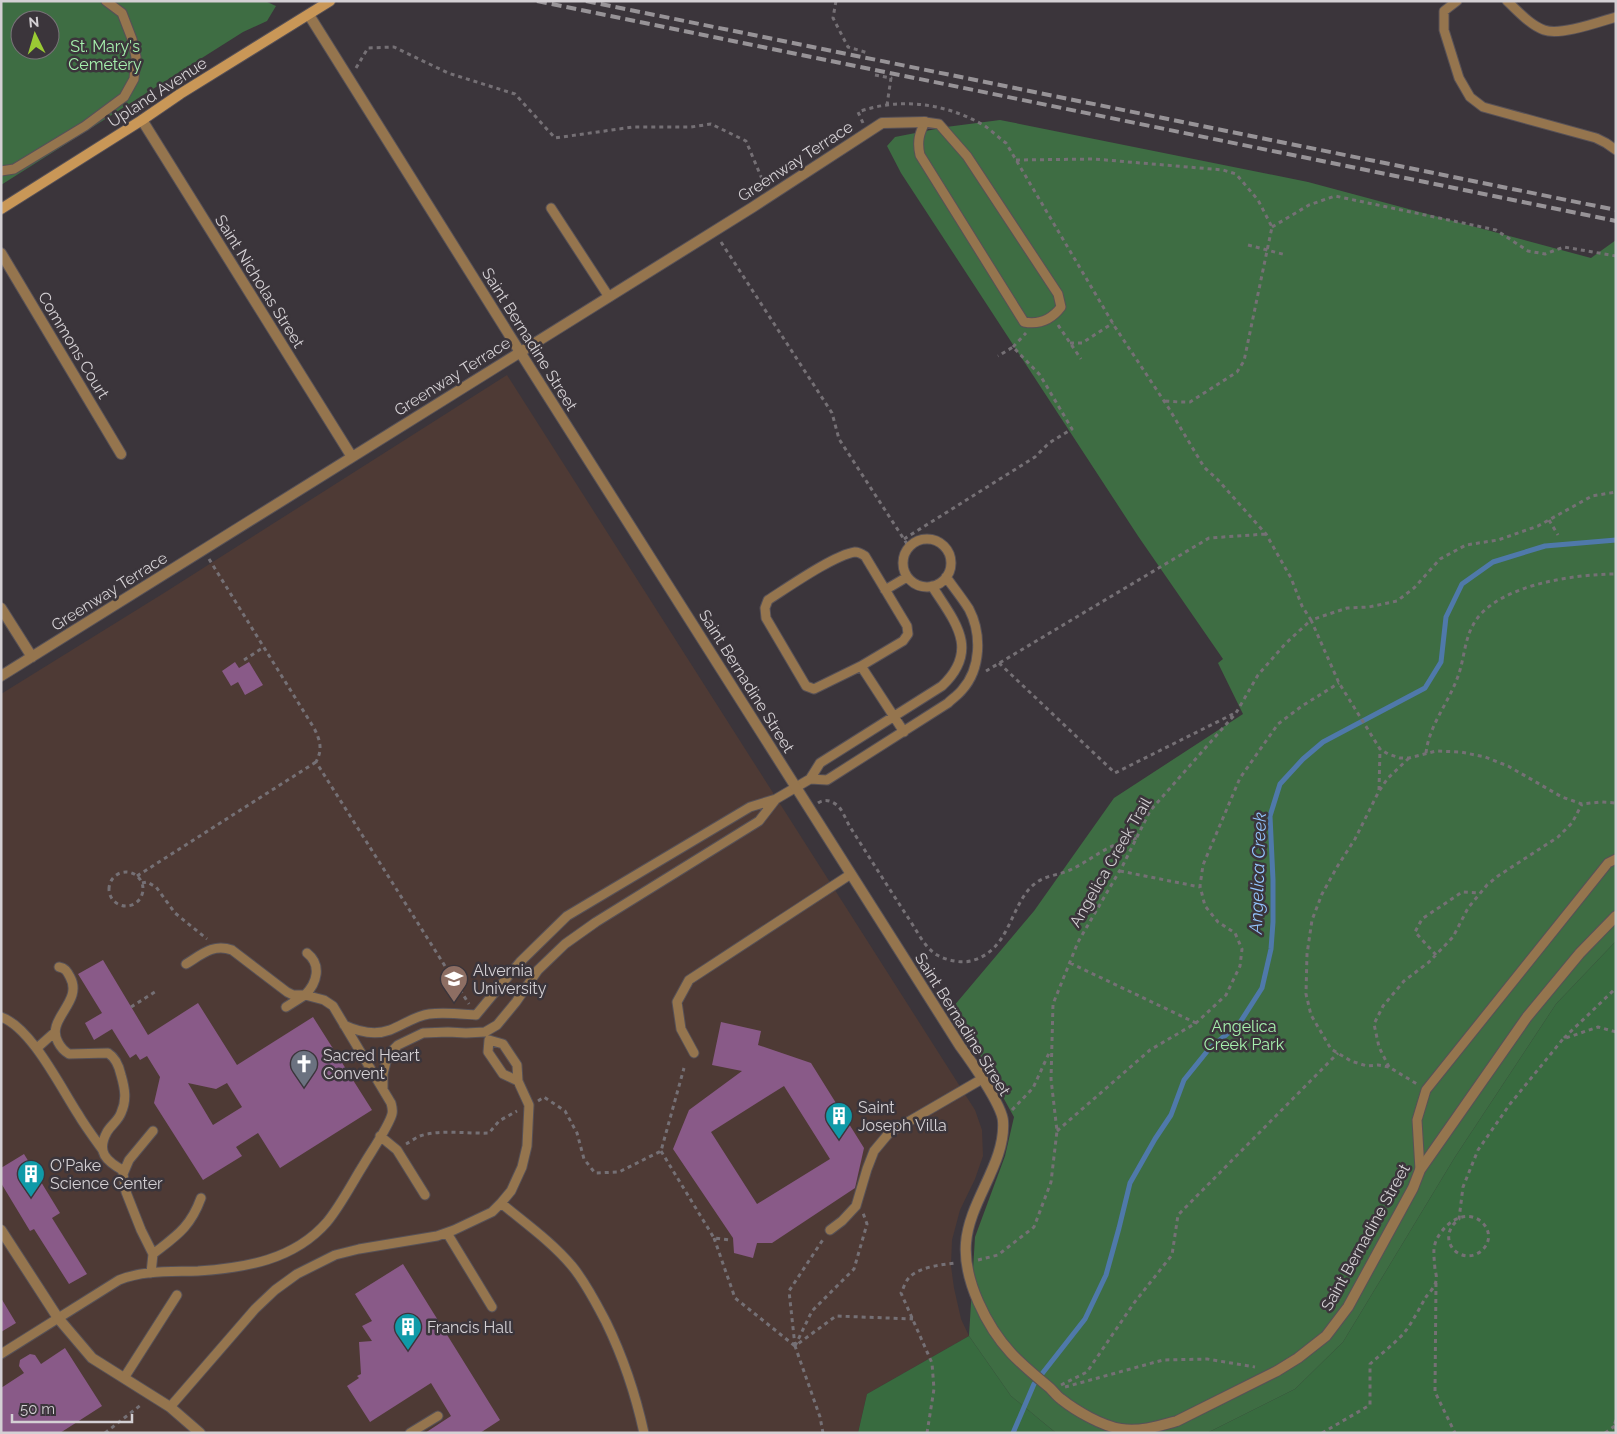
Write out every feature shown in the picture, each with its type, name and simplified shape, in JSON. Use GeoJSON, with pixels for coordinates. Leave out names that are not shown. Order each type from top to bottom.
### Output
{"type":"FeatureCollection","features":[{"type":"Feature","properties":{"kind":"street","name":"Upland Avenue"},"geometry":{"type":"LineString","coordinates":[[1,209],[180,94],[330,1]]}},
{"type":"Feature","properties":{"kind":"street","name":"Saint Bernadine Street"},"geometry":{"type":"LineString","coordinates":[[309,15],[994,1100],[1003,1119],[1002,1138],[994,1164],[970,1221],[966,1244],[967,1262],[976,1296],[994,1332],[1011,1353],[1061,1399],[1098,1422],[1122,1429],[1162,1426],[1177,1421],[1277,1371],[1298,1358],[1326,1336],[1348,1307],[1413,1188],[1420,1170],[1527,1017],[1580,953],[1616,916]]}},
{"type":"Feature","properties":{"kind":"street","name":"Saint Nicholas Street"},"geometry":{"type":"LineString","coordinates":[[142,120],[352,457]]}},
{"type":"Feature","properties":{"kind":"street","name":"Greenway Terrace"},"geometry":{"type":"LineString","coordinates":[[1,676],[714,231],[882,123],[924,122]]}},
{"type":"Feature","properties":{"kind":"street","name":"Commons Court"},"geometry":{"type":"LineString","coordinates":[[1,253],[120,454]]}},
{"type":"Feature","properties":{"kind":"street"},"geometry":{"type":"LineString","coordinates":[[1,608],[32,657]]}},
{"type":"Feature","properties":{"kind":"street"},"geometry":{"type":"LineString","coordinates":[[1,1230],[58,1318],[92,1358],[170,1407],[200,1433]]}},
{"type":"Feature","properties":{"kind":"lane"},"geometry":{"type":"LineString","coordinates":[[1,171],[14,169],[85,126],[124,97],[134,80],[136,57],[132,39],[122,13],[106,1]]}},
{"type":"Feature","properties":{"kind":"lane"},"geometry":{"type":"LineString","coordinates":[[1457,1],[1444,11],[1444,30],[1458,78],[1470,98],[1483,107],[1596,138],[1616,150]]}},
{"type":"Feature","properties":{"kind":"lane"},"geometry":{"type":"LineString","coordinates":[[1508,1],[1534,24],[1544,30],[1556,32],[1616,17]]}},
{"type":"Feature","properties":{"kind":"lane"},"geometry":{"type":"LineString","coordinates":[[924,122],[939,124],[973,164],[1058,294],[1061,306],[1057,313],[1035,324],[1024,322],[920,155],[918,137],[924,122]]}},
{"type":"Feature","properties":{"kind":"lane"},"geometry":{"type":"LineString","coordinates":[[551,208],[608,297]]}},
{"type":"Feature","properties":{"kind":"lane"},"geometry":{"type":"LineString","coordinates":[[931,539],[943,545],[948,551],[951,564],[942,582],[932,586],[920,586],[907,576],[903,561],[907,543],[931,539]]}},
{"type":"Feature","properties":{"kind":"lane"},"geometry":{"type":"LineString","coordinates":[[854,552],[860,552],[866,556],[907,626],[908,634],[903,640],[861,666],[814,689],[806,686],[766,618],[765,608],[768,600],[830,562],[854,552]]}},
{"type":"Feature","properties":{"kind":"lane"},"geometry":{"type":"LineString","coordinates":[[885,590],[907,576]]}},
{"type":"Feature","properties":{"kind":"lane"},"geometry":{"type":"LineString","coordinates":[[810,779],[827,780],[948,704],[963,689],[977,658],[978,644],[975,625],[969,610],[946,577]]}},
{"type":"Feature","properties":{"kind":"lane"},"geometry":{"type":"LineString","coordinates":[[476,1015],[520,962],[567,916],[750,807],[776,799],[810,779],[820,763],[942,686],[951,677],[959,662],[961,655],[960,633],[932,586]]}},
{"type":"Feature","properties":{"kind":"lane"},"geometry":{"type":"LineString","coordinates":[[959,662],[973,668]]}},
{"type":"Feature","properties":{"kind":"lane"},"geometry":{"type":"LineString","coordinates":[[861,666],[904,732]]}},
{"type":"Feature","properties":{"kind":"lane"},"geometry":{"type":"LineString","coordinates":[[487,1036],[516,1002],[538,970],[565,944],[596,922],[759,821],[776,799]]}},
{"type":"Feature","properties":{"kind":"lane"},"geometry":{"type":"LineString","coordinates":[[1420,1170],[1417,1120],[1426,1090],[1608,863],[1616,859]]}},
{"type":"Feature","properties":{"kind":"lane"},"geometry":{"type":"LineString","coordinates":[[694,1053],[681,1029],[677,1002],[689,980],[851,874]]}},
{"type":"Feature","properties":{"kind":"lane"},"geometry":{"type":"LineString","coordinates":[[1,1354],[119,1280],[138,1274],[216,1270],[246,1266],[278,1256],[302,1243],[333,1214],[390,1120],[393,1109],[391,1103],[333,1006],[328,1002],[287,992],[232,950],[220,947],[212,949],[186,964]]}},
{"type":"Feature","properties":{"kind":"lane"},"geometry":{"type":"LineString","coordinates":[[286,1007],[311,989],[316,977],[313,960],[306,953]]}},
{"type":"Feature","properties":{"kind":"lane"},"geometry":{"type":"LineString","coordinates":[[37,1048],[54,1032],[69,1004],[74,990],[71,978],[64,968],[59,967]]}},
{"type":"Feature","properties":{"kind":"lane"},"geometry":{"type":"LineString","coordinates":[[344,1026],[364,1032],[380,1032],[389,1031],[410,1020],[429,1014],[476,1015]]}},
{"type":"Feature","properties":{"kind":"lane"},"geometry":{"type":"LineString","coordinates":[[476,1015],[487,1036],[488,1052],[503,1074],[518,1081]]}},
{"type":"Feature","properties":{"kind":"lane"},"geometry":{"type":"LineString","coordinates":[[1,1017],[8,1020],[37,1048],[106,1158],[111,1164],[124,1171]]}},
{"type":"Feature","properties":{"kind":"lane"},"geometry":{"type":"LineString","coordinates":[[389,1031],[398,1045]]}},
{"type":"Feature","properties":{"kind":"lane"},"geometry":{"type":"LineString","coordinates":[[54,1032],[64,1051],[69,1054],[108,1052],[119,1066],[125,1089],[125,1100],[117,1121],[107,1131],[102,1150]]}},
{"type":"Feature","properties":{"kind":"lane"},"geometry":{"type":"LineString","coordinates":[[170,1407],[255,1309],[275,1290],[297,1274],[335,1255],[359,1249],[437,1236],[492,1212],[511,1192],[524,1160],[527,1146],[529,1105],[518,1081],[517,1065],[503,1044],[487,1036],[448,1032],[423,1033],[398,1045],[390,1053],[383,1074],[383,1089]]}},
{"type":"Feature","properties":{"kind":"lane"},"geometry":{"type":"LineString","coordinates":[[830,1230],[856,1206],[874,1151],[889,1133],[982,1079]]}},
{"type":"Feature","properties":{"kind":"lane"},"geometry":{"type":"LineString","coordinates":[[151,1273],[153,1254],[140,1230],[126,1192],[124,1171],[129,1160],[153,1131]]}},
{"type":"Feature","properties":{"kind":"lane"},"geometry":{"type":"LineString","coordinates":[[380,1136],[397,1150],[424,1195]]}},
{"type":"Feature","properties":{"kind":"lane"},"geometry":{"type":"LineString","coordinates":[[153,1254],[178,1236],[186,1227],[201,1198]]}},
{"type":"Feature","properties":{"kind":"lane"},"geometry":{"type":"LineString","coordinates":[[501,1203],[552,1246],[572,1266],[586,1285],[625,1364],[636,1398],[644,1433]]}},
{"type":"Feature","properties":{"kind":"lane"},"geometry":{"type":"LineString","coordinates":[[447,1232],[492,1307]]}},
{"type":"Feature","properties":{"kind":"lane"},"geometry":{"type":"LineString","coordinates":[[124,1378],[177,1295]]}},
{"type":"Feature","properties":{"kind":"lane"},"geometry":{"type":"LineString","coordinates":[[410,1433],[438,1416]]}},
{"type":"Feature","properties":{"kind":"path"},"geometry":{"type":"LineString","coordinates":[[836,1],[833,18],[848,48],[868,53]]}},
{"type":"Feature","properties":{"kind":"path"},"geometry":{"type":"LineString","coordinates":[[349,79],[368,48],[394,47],[448,73],[515,94],[555,138],[634,127],[690,127],[711,124],[746,140],[769,196]]}},
{"type":"Feature","properties":{"kind":"path"},"geometry":{"type":"LineString","coordinates":[[875,75],[890,78],[886,104]]}},
{"type":"Feature","properties":{"kind":"path"},"geometry":{"type":"LineString","coordinates":[[868,132],[858,112],[873,106],[903,102],[938,107],[960,114],[985,126],[1006,143],[1113,323],[1204,467],[1266,534],[1291,578],[1302,606],[1311,620],[1339,683],[1380,749],[1400,758],[1409,758],[1436,751],[1461,752],[1485,757],[1508,766],[1562,797],[1582,804],[1616,803]]}},
{"type":"Feature","properties":{"kind":"path"},"geometry":{"type":"LineString","coordinates":[[1016,160],[1094,159],[1223,170],[1236,174],[1258,200],[1272,227],[1244,361],[1237,372],[1190,402],[1164,401]]}},
{"type":"Feature","properties":{"kind":"path"},"geometry":{"type":"LineString","coordinates":[[1272,227],[1309,205],[1335,196],[1496,230],[1528,251],[1545,254],[1564,246],[1616,256]]}},
{"type":"Feature","properties":{"kind":"path"},"geometry":{"type":"LineString","coordinates":[[714,231],[832,413],[839,439],[907,543],[1035,458],[1049,444],[1072,429],[1040,375],[1013,347],[998,356]]}},
{"type":"Feature","properties":{"kind":"path"},"geometry":{"type":"LineString","coordinates":[[1248,245],[1286,255]]}},
{"type":"Feature","properties":{"kind":"path"},"geometry":{"type":"LineString","coordinates":[[1052,316],[1081,359]]}},
{"type":"Feature","properties":{"kind":"path"},"geometry":{"type":"LineString","coordinates":[[1070,342],[1082,343],[1113,323]]}},
{"type":"Feature","properties":{"kind":"path"},"geometry":{"type":"LineString","coordinates":[[1311,620],[1347,608],[1369,607],[1397,601],[1414,588],[1440,559],[1466,545],[1498,540],[1538,526],[1592,496],[1616,492]]}},
{"type":"Feature","properties":{"kind":"path"},"geometry":{"type":"LineString","coordinates":[[1549,520],[1558,535]]}},
{"type":"Feature","properties":{"kind":"path"},"geometry":{"type":"LineString","coordinates":[[967,682],[1209,538],[1266,534]]}},
{"type":"Feature","properties":{"kind":"path"},"geometry":{"type":"LineString","coordinates":[[137,876],[316,762],[320,754],[321,743],[314,728],[203,550]]}},
{"type":"Feature","properties":{"kind":"path"},"geometry":{"type":"LineString","coordinates":[[1426,753],[1432,729],[1457,680],[1468,638],[1474,624],[1482,613],[1491,605],[1532,585],[1570,577],[1616,574]]}},
{"type":"Feature","properties":{"kind":"path","name":"Angelica Creek Trail"},"geometry":{"type":"LineString","coordinates":[[927,1433],[934,1388],[932,1363],[902,1293],[906,1280],[919,1271],[934,1265],[967,1262],[998,1255],[1034,1228],[1051,1182],[1057,1131],[1051,1080],[1053,1004],[1078,942],[1120,871],[1150,811],[1236,713],[1258,675],[1285,644],[1311,620]]}},
{"type":"Feature","properties":{"kind":"path"},"geometry":{"type":"LineString","coordinates":[[244,660],[264,647]]}},
{"type":"Feature","properties":{"kind":"path"},"geometry":{"type":"LineString","coordinates":[[999,663],[1115,773],[1236,713]]}},
{"type":"Feature","properties":{"kind":"path"},"geometry":{"type":"LineString","coordinates":[[1057,1131],[1150,1050],[1196,1023],[1226,995],[1240,966],[1242,949],[1235,933],[1218,922],[1205,906],[1200,887],[1203,865],[1240,778],[1278,724],[1302,706],[1339,683]]}},
{"type":"Feature","properties":{"kind":"path"},"geometry":{"type":"LineString","coordinates":[[1379,791],[1380,749]]}},
{"type":"Feature","properties":{"kind":"path"},"geometry":{"type":"LineString","coordinates":[[1409,758],[1379,791],[1355,839],[1322,894],[1312,920],[1307,954],[1306,994],[1310,1015],[1331,1049],[1351,1061],[1367,1066],[1389,1067],[1426,1090]]}},
{"type":"Feature","properties":{"kind":"path"},"geometry":{"type":"LineString","coordinates":[[316,762],[476,1015]]}},
{"type":"Feature","properties":{"kind":"path"},"geometry":{"type":"LineString","coordinates":[[810,809],[822,801],[830,801],[839,808],[924,942],[936,954],[953,960],[968,962],[981,958],[992,950],[1003,935],[1022,900],[1036,882],[1071,870],[1115,845],[1137,838]]}},
{"type":"Feature","properties":{"kind":"path"},"geometry":{"type":"LineString","coordinates":[[1389,1067],[1379,1047],[1374,1024],[1383,1006],[1404,981],[1436,955],[1453,937],[1468,908],[1481,893],[1498,876],[1558,837],[1572,823],[1582,804]]}},
{"type":"Feature","properties":{"kind":"path"},"geometry":{"type":"LineString","coordinates":[[1120,871],[1200,887]]}},
{"type":"Feature","properties":{"kind":"path"},"geometry":{"type":"LineString","coordinates":[[124,872],[130,872],[137,876],[142,883],[142,894],[136,903],[125,906],[112,898],[109,887],[114,877],[124,872]]}},
{"type":"Feature","properties":{"kind":"path"},"geometry":{"type":"LineString","coordinates":[[142,883],[148,882],[156,887],[175,913],[206,938],[212,949]]}},
{"type":"Feature","properties":{"kind":"path"},"geometry":{"type":"LineString","coordinates":[[1436,955],[1415,932],[1422,919],[1462,892],[1481,893]]}},
{"type":"Feature","properties":{"kind":"path"},"geometry":{"type":"LineString","coordinates":[[1070,963],[1196,1023]]}},
{"type":"Feature","properties":{"kind":"path"},"geometry":{"type":"LineString","coordinates":[[1455,1433],[1435,1392],[1436,1281],[1433,1244],[1443,1230],[1459,1218],[1466,1216],[1475,1217],[1486,1227],[1488,1236],[1484,1248],[1475,1254],[1465,1255],[1456,1252],[1450,1244],[1449,1231],[1453,1223],[1459,1218],[1463,1187],[1478,1150],[1510,1104],[1563,1040],[1616,988]]}},
{"type":"Feature","properties":{"kind":"path"},"geometry":{"type":"LineString","coordinates":[[131,1007],[158,990]]}},
{"type":"Feature","properties":{"kind":"path"},"geometry":{"type":"LineString","coordinates":[[1563,1040],[1598,1027],[1616,1032]]}},
{"type":"Feature","properties":{"kind":"path"},"geometry":{"type":"LineString","coordinates":[[1003,1119],[1033,1088],[1051,1048]]}},
{"type":"Feature","properties":{"kind":"path"},"geometry":{"type":"LineString","coordinates":[[1052,1390],[1087,1372],[1134,1304],[1172,1255],[1178,1215],[1338,1053]]}},
{"type":"Feature","properties":{"kind":"path"},"geometry":{"type":"LineString","coordinates":[[684,1068],[661,1151],[714,1238],[735,1298],[795,1346]]}},
{"type":"Feature","properties":{"kind":"path"},"geometry":{"type":"LineString","coordinates":[[397,1150],[420,1136],[441,1132],[489,1133],[499,1121],[544,1097],[565,1111],[577,1133],[584,1159],[595,1173],[619,1172],[661,1151]]}},
{"type":"Feature","properties":{"kind":"path"},"geometry":{"type":"LineString","coordinates":[[795,1346],[812,1311],[854,1269],[867,1224],[858,1196]]}},
{"type":"Feature","properties":{"kind":"path"},"geometry":{"type":"LineString","coordinates":[[823,1433],[820,1417],[795,1346],[789,1291],[830,1230]]}},
{"type":"Feature","properties":{"kind":"path"},"geometry":{"type":"LineString","coordinates":[[714,1238],[730,1240]]}},
{"type":"Feature","properties":{"kind":"path"},"geometry":{"type":"LineString","coordinates":[[1322,1433],[1370,1405],[1370,1364],[1404,1333],[1436,1281]]}},
{"type":"Feature","properties":{"kind":"path"},"geometry":{"type":"LineString","coordinates":[[795,1346],[836,1316],[914,1319]]}},
{"type":"Feature","properties":{"kind":"path"},"geometry":{"type":"LineString","coordinates":[[1052,1390],[1162,1360],[1207,1359],[1277,1371]]}},
{"type":"Feature","properties":{"kind":"path"},"geometry":{"type":"LineString","coordinates":[[105,1433],[153,1396]]}},
{"type":"Feature","properties":{"kind":"path"},"geometry":{"type":"LineString","coordinates":[[1605,1433],[1615,1427],[1616,1420]]}},
{"type":"Feature","properties":{"kind":"shaded area","name":"Alvernia University"},"geometry":{"type":"Polygon","coordinates":[[[507,375],[975,1110],[982,1130],[983,1156],[975,1179],[960,1210],[952,1240],[951,1266],[961,1319],[969,1336],[867,1394],[858,1433],[1,1433],[1,694],[507,375]]]}},
{"type":"Feature","properties":{"kind":"green space","name":"St. Mary's Cemetery"},"geometry":{"type":"Polygon","coordinates":[[[1,1],[265,1],[276,6],[267,21],[243,32],[1,185],[1,1]]]}},
{"type":"Feature","properties":{"kind":"green space","name":"Angelica Creek Park"},"geometry":{"type":"Polygon","coordinates":[[[1000,120],[1308,182],[1591,258],[1616,240],[1616,941],[1556,1004],[1455,1157],[1343,1342],[1295,1389],[1207,1433],[1056,1433],[1011,1396],[969,1336],[975,1237],[1005,1156],[1014,1117],[953,1007],[1034,911],[1114,798],[1243,714],[1218,663],[1223,659],[1138,536],[901,173],[887,146],[895,137],[946,127],[1000,120]]]}},
{"type":"Feature","properties":{"kind":"green space"},"geometry":{"type":"Polygon","coordinates":[[[1616,941],[1616,1433],[1207,1433],[1295,1389],[1343,1342],[1455,1157],[1556,1004],[1616,941]]]}},
{"type":"Feature","properties":{"kind":"green space"},"geometry":{"type":"Polygon","coordinates":[[[969,1336],[1011,1396],[1056,1433],[858,1433],[867,1394],[969,1336]]]}},
{"type":"Feature","properties":{"kind":"building"},"geometry":{"type":"Polygon","coordinates":[[[235,662],[239,668],[249,662],[263,685],[245,695],[238,682],[231,686],[222,671],[235,662]]]}},
{"type":"Feature","properties":{"kind":"building"},"geometry":{"type":"Polygon","coordinates":[[[103,960],[148,1035],[198,1003],[237,1065],[313,1017],[372,1110],[280,1168],[258,1133],[236,1147],[242,1156],[203,1180],[154,1103],[160,1077],[147,1056],[140,1060],[136,1054],[130,1058],[112,1029],[94,1040],[85,1023],[102,1013],[78,974],[103,960]],[[188,1083],[213,1125],[242,1107],[227,1083],[216,1089],[188,1083]]]}},
{"type":"Feature","properties":{"kind":"building","name":"Saint Joseph Villa"},"geometry":{"type":"Polygon","coordinates":[[[721,1022],[761,1031],[758,1045],[811,1063],[864,1148],[855,1188],[772,1243],[757,1243],[753,1258],[734,1253],[733,1238],[673,1149],[689,1110],[742,1071],[712,1065],[721,1022]],[[784,1086],[711,1132],[757,1204],[830,1159],[784,1086]]]}},
{"type":"Feature","properties":{"kind":"building","name":"O'Pake Science Center"},"geometry":{"type":"Polygon","coordinates":[[[24,1154],[60,1213],[52,1218],[87,1274],[69,1284],[34,1229],[30,1231],[1,1183],[1,1168],[24,1154]]]}},
{"type":"Feature","properties":{"kind":"building","name":"Francis Hall"},"geometry":{"type":"Polygon","coordinates":[[[403,1264],[500,1420],[480,1433],[425,1433],[451,1416],[431,1383],[370,1422],[347,1386],[359,1378],[357,1376],[361,1374],[359,1342],[372,1341],[362,1326],[372,1321],[355,1294],[403,1264]]]}},
{"type":"Feature","properties":{"kind":"building"},"geometry":{"type":"Polygon","coordinates":[[[1,1298],[16,1323],[1,1332],[1,1298]]]}},
{"type":"Feature","properties":{"kind":"building"},"geometry":{"type":"Polygon","coordinates":[[[65,1348],[102,1406],[60,1433],[1,1433],[1,1388],[24,1373],[19,1366],[20,1360],[30,1354],[35,1355],[41,1364],[65,1348]]]}},
{"type":"Feature","properties":{"kind":"waterway","name":"Angelica Creek"},"geometry":{"type":"LineString","coordinates":[[1013,1433],[1034,1384],[1085,1319],[1106,1275],[1130,1183],[1171,1115],[1184,1080],[1209,1049],[1239,1024],[1262,988],[1271,949],[1273,922],[1270,816],[1280,784],[1303,759],[1323,742],[1425,688],[1441,662],[1446,617],[1462,584],[1493,562],[1545,546],[1616,540]]}},
{"type":"Feature","properties":{"kind":"railway"},"geometry":{"type":"LineString","coordinates":[[537,1],[1616,221]]}},
{"type":"Feature","properties":{"kind":"railway"},"geometry":{"type":"LineString","coordinates":[[586,1],[1616,210]]}},
{"type":"Feature","properties":{"kind":"place","name":"Alvernia University"},"geometry":{"type":"Point","coordinates":[454,1003]}},
{"type":"Feature","properties":{"kind":"place","name":"Sacred Heart Convent"},"geometry":{"type":"Point","coordinates":[304,1088]}},
{"type":"Feature","properties":{"kind":"place","name":"Saint Joseph Villa"},"geometry":{"type":"Point","coordinates":[839,1140]}},
{"type":"Feature","properties":{"kind":"place","name":"O'Pake Science Center"},"geometry":{"type":"Point","coordinates":[31,1198]}},
{"type":"Feature","properties":{"kind":"place","name":"Francis Hall"},"geometry":{"type":"Point","coordinates":[408,1351]}}]}
